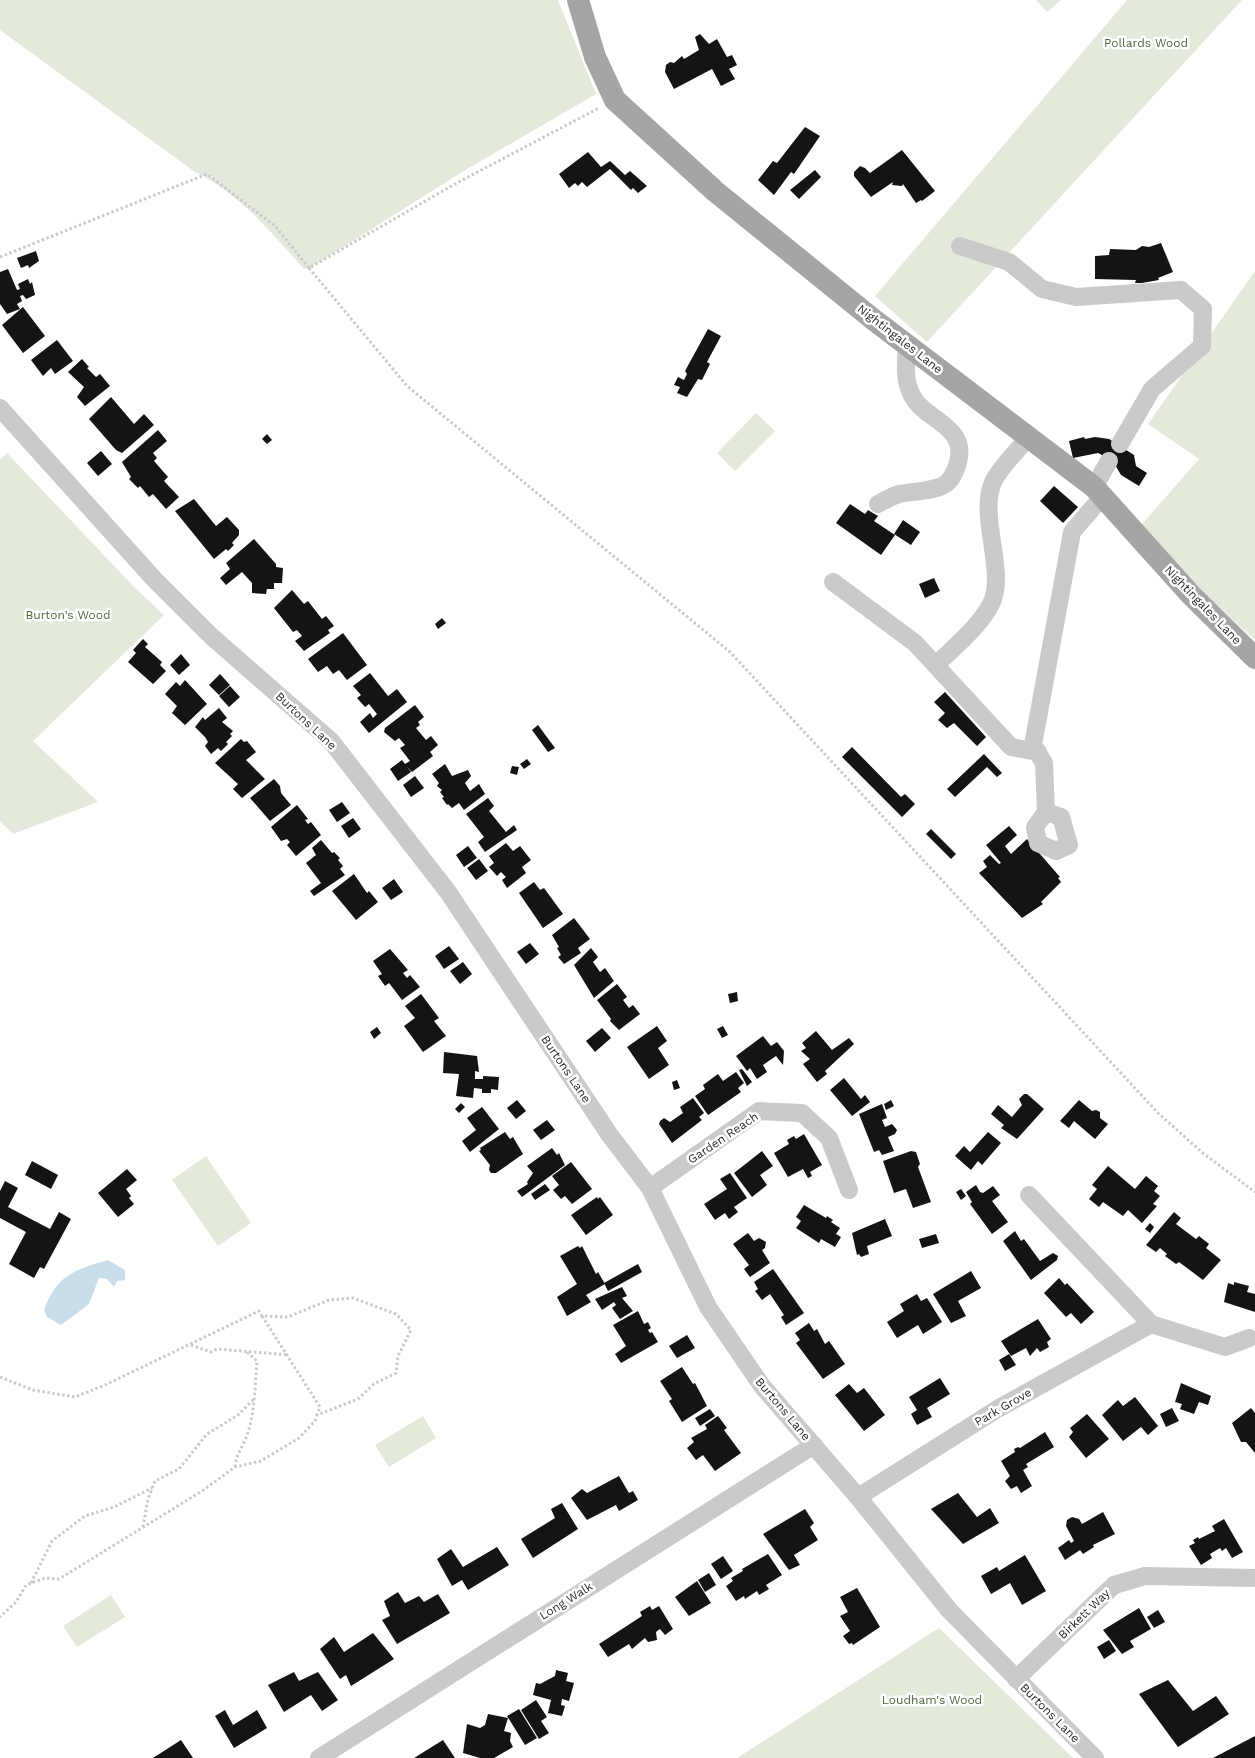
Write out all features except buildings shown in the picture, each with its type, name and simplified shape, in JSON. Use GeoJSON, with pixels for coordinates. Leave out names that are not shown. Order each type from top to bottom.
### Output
{"type":"FeatureCollection","features":[{"type":"Feature","properties":{"kind":"main road","name":"Nightingales Lane"},"geometry":{"type":"LineString","coordinates":[[578,0],[594,57],[615,100],[716,192],[907,345],[1098,491],[1191,595],[1255,658]]}},
{"type":"Feature","properties":{"kind":"street"},"geometry":{"type":"LineString","coordinates":[[960,246],[1009,262],[1042,289],[1076,297],[1181,290],[1204,309],[1202,346],[1152,389],[1120,444]]}},
{"type":"Feature","properties":{"kind":"street"},"geometry":{"type":"LineString","coordinates":[[878,504],[896,495],[938,488],[947,484],[954,474],[960,457],[958,441],[946,425],[916,402],[910,392],[906,371],[907,345]]}},
{"type":"Feature","properties":{"kind":"street","name":"Burtons Lane"},"geometry":{"type":"LineString","coordinates":[[0,408],[154,579],[211,636],[331,741],[448,892],[609,1134],[650,1188],[708,1307],[762,1386],[858,1497],[949,1610],[1095,1758]]}},
{"type":"Feature","properties":{"kind":"street"},"geometry":{"type":"LineString","coordinates":[[937,664],[979,621],[991,604],[996,587],[988,496],[993,481],[1029,438]]}},
{"type":"Feature","properties":{"kind":"street"},"geometry":{"type":"LineString","coordinates":[[1046,812],[1044,763],[1033,745],[1072,532],[1098,491],[1109,461]]}},
{"type":"Feature","properties":{"kind":"street"},"geometry":{"type":"LineString","coordinates":[[833,582],[915,643],[937,664],[1011,747],[1038,752]]}},
{"type":"Feature","properties":{"kind":"street","name":"Garden Reach"},"geometry":{"type":"LineString","coordinates":[[650,1188],[760,1111],[802,1113],[829,1138],[849,1190]]}},
{"type":"Feature","properties":{"kind":"street"},"geometry":{"type":"LineString","coordinates":[[1028,1195],[1151,1324],[1225,1347],[1249,1338]]}},
{"type":"Feature","properties":{"kind":"street","name":"Park Grove"},"geometry":{"type":"LineString","coordinates":[[858,1497],[999,1408],[1151,1324]]}},
{"type":"Feature","properties":{"kind":"street","name":"Long Walk"},"geometry":{"type":"LineString","coordinates":[[319,1758],[814,1445]]}},
{"type":"Feature","properties":{"kind":"street","name":"Birkett Way"},"geometry":{"type":"LineString","coordinates":[[1016,1679],[1114,1585],[1145,1576],[1255,1578]]}},
{"type":"Feature","properties":{"kind":"path"},"geometry":{"type":"LineString","coordinates":[[309,268],[456,184],[615,100]]}},
{"type":"Feature","properties":{"kind":"path"},"geometry":{"type":"LineString","coordinates":[[0,257],[207,174],[275,226],[407,386],[730,652],[1158,1113],[1204,1154],[1255,1192]]}},
{"type":"Feature","properties":{"kind":"path"},"geometry":{"type":"LineString","coordinates":[[262,1316],[288,1317],[328,1300],[353,1298],[396,1314],[411,1330],[398,1356],[396,1373],[374,1384],[358,1399],[317,1415]]}},
{"type":"Feature","properties":{"kind":"path"},"geometry":{"type":"LineString","coordinates":[[0,1377],[33,1390],[75,1397],[259,1311],[320,1406],[315,1421],[299,1438],[261,1461],[235,1468],[202,1491],[59,1579],[45,1578],[26,1585],[16,1602],[0,1617]]}},
{"type":"Feature","properties":{"kind":"path"},"geometry":{"type":"LineString","coordinates":[[190,1344],[211,1352],[217,1350],[289,1355]]}},
{"type":"Feature","properties":{"kind":"path"},"geometry":{"type":"LineString","coordinates":[[235,1468],[236,1456],[248,1435],[254,1399],[257,1362],[246,1352]]}},
{"type":"Feature","properties":{"kind":"path"},"geometry":{"type":"LineString","coordinates":[[143,1527],[155,1481],[180,1469],[207,1434],[238,1415],[254,1399]]}},
{"type":"Feature","properties":{"kind":"path"},"geometry":{"type":"LineString","coordinates":[[31,1583],[52,1541],[85,1516],[114,1507],[152,1488]]}},
{"type":"Feature","properties":{"kind":"green space"},"geometry":{"type":"Polygon","coordinates":[[[0,0],[558,0],[596,94],[467,169],[311,267],[304,269],[240,202],[195,172],[0,30],[0,0]]]}},
{"type":"Feature","properties":{"kind":"green space"},"geometry":{"type":"Polygon","coordinates":[[[1036,0],[1061,0],[1047,12],[1036,0]]]}},
{"type":"Feature","properties":{"kind":"green space","name":"Pollards Wood"},"geometry":{"type":"Polygon","coordinates":[[[1127,0],[1242,0],[927,342],[875,296],[1127,0]]]}},
{"type":"Feature","properties":{"kind":"green space"},"geometry":{"type":"Polygon","coordinates":[[[1255,271],[1255,640],[1136,531],[1199,459],[1148,424],[1255,271]]]}},
{"type":"Feature","properties":{"kind":"green space"},"geometry":{"type":"Polygon","coordinates":[[[756,413],[775,431],[735,471],[717,453],[756,413]]]}},
{"type":"Feature","properties":{"kind":"green space","name":"Burton's Wood"},"geometry":{"type":"Polygon","coordinates":[[[7,453],[135,588],[164,615],[33,741],[98,802],[13,834],[0,821],[0,459],[7,453]]]}},
{"type":"Feature","properties":{"kind":"green space"},"geometry":{"type":"Polygon","coordinates":[[[206,1156],[251,1223],[218,1246],[172,1180],[206,1156]]]}},
{"type":"Feature","properties":{"kind":"green space"},"geometry":{"type":"Polygon","coordinates":[[[423,1416],[436,1438],[389,1467],[375,1445],[423,1416]]]}},
{"type":"Feature","properties":{"kind":"green space"},"geometry":{"type":"Polygon","coordinates":[[[111,1595],[125,1617],[77,1647],[63,1626],[111,1595]]]}},
{"type":"Feature","properties":{"kind":"green space","name":"Loudham's Wood"},"geometry":{"type":"Polygon","coordinates":[[[939,1628],[1073,1758],[737,1758],[939,1628]]]}},
{"type":"Feature","properties":{"kind":"water"},"geometry":{"type":"Polygon","coordinates":[[[108,1260],[125,1270],[125,1280],[117,1281],[114,1287],[107,1279],[99,1278],[89,1304],[61,1325],[47,1317],[44,1310],[49,1298],[61,1281],[76,1271],[108,1260]]]}}]}
